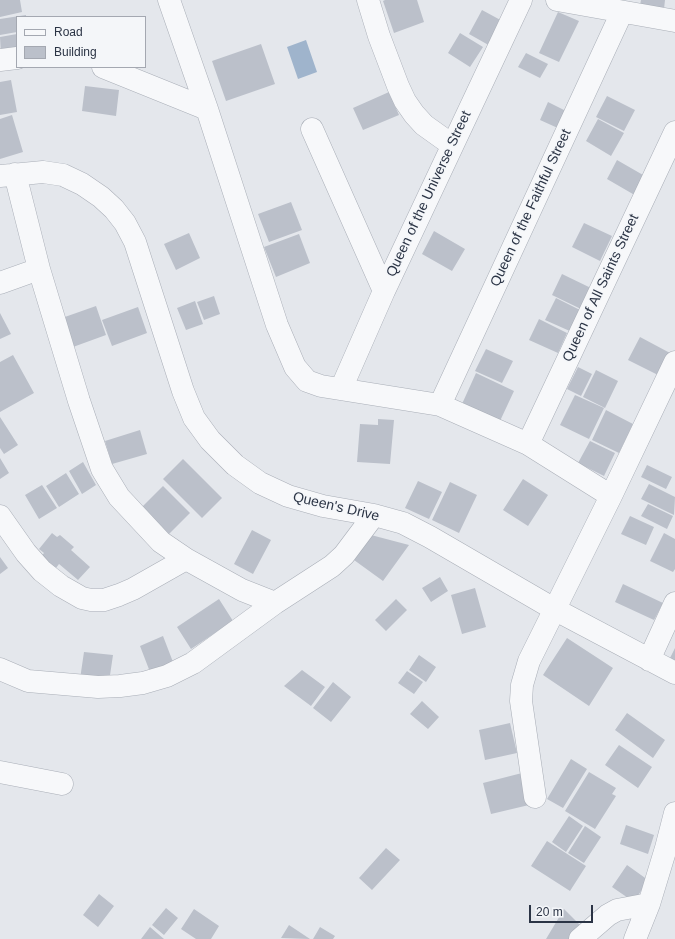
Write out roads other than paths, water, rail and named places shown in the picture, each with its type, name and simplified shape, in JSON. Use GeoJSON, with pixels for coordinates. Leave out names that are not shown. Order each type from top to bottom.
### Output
{"type":"FeatureCollection","features":[{"type":"Feature","properties":{"kind":"street"},"geometry":{"type":"LineString","coordinates":[[169,0],[207,109],[277,325],[295,367],[307,381],[321,386],[440,405],[528,444],[611,496]]}},
{"type":"Feature","properties":{"kind":"street"},"geometry":{"type":"LineString","coordinates":[[368,0],[379,36],[405,101],[424,125],[452,145]]}},
{"type":"Feature","properties":{"kind":"street","name":"Queen of the Universe Street"},"geometry":{"type":"LineString","coordinates":[[341,389],[384,291],[520,0]]}},
{"type":"Feature","properties":{"kind":"street"},"geometry":{"type":"LineString","coordinates":[[557,0],[675,21]]}},
{"type":"Feature","properties":{"kind":"street","name":"Queen of the Faithful Street"},"geometry":{"type":"LineString","coordinates":[[440,405],[622,12]]}},
{"type":"Feature","properties":{"kind":"street"},"geometry":{"type":"LineString","coordinates":[[0,60],[16,58]]}},
{"type":"Feature","properties":{"kind":"street"},"geometry":{"type":"LineString","coordinates":[[105,68],[207,109]]}},
{"type":"Feature","properties":{"kind":"street"},"geometry":{"type":"LineString","coordinates":[[312,129],[384,291]]}},
{"type":"Feature","properties":{"kind":"street","name":"Queen of All Saints Street"},"geometry":{"type":"LineString","coordinates":[[528,444],[675,132]]}},
{"type":"Feature","properties":{"kind":"street","name":"Queen's Drive"},"geometry":{"type":"LineString","coordinates":[[8,175],[43,172],[62,175],[82,184],[101,197],[114,209],[125,223],[135,242],[183,391],[194,418],[210,440],[235,465],[260,483],[288,496],[323,506],[374,515],[403,523],[554,609],[675,674]]}},
{"type":"Feature","properties":{"kind":"street"},"geometry":{"type":"LineString","coordinates":[[8,175],[102,469],[119,497],[161,542],[186,559],[242,590],[276,603]]}},
{"type":"Feature","properties":{"kind":"street"},"geometry":{"type":"LineString","coordinates":[[0,283],[38,269]]}},
{"type":"Feature","properties":{"kind":"street"},"geometry":{"type":"LineString","coordinates":[[535,797],[522,701],[522,685],[529,661],[611,496],[675,362]]}},
{"type":"Feature","properties":{"kind":"street"},"geometry":{"type":"LineString","coordinates":[[0,669],[28,681],[98,687],[143,683],[167,676],[193,663],[276,603],[332,566],[344,555],[374,515]]}},
{"type":"Feature","properties":{"kind":"street"},"geometry":{"type":"LineString","coordinates":[[0,516],[26,553],[42,571],[71,593],[86,599],[104,600],[119,595],[133,589],[186,559]]}},
{"type":"Feature","properties":{"kind":"street"},"geometry":{"type":"LineString","coordinates":[[649,660],[675,603]]}},
{"type":"Feature","properties":{"kind":"street"},"geometry":{"type":"LineString","coordinates":[[0,772],[62,784]]}},
{"type":"Feature","properties":{"kind":"street"},"geometry":{"type":"LineString","coordinates":[[635,939],[649,904],[675,813]]}},
{"type":"Feature","properties":{"kind":"street"},"geometry":{"type":"LineString","coordinates":[[580,939],[608,915],[617,910],[649,904]]}},
{"type":"Feature","properties":{"kind":"water"},"geometry":{"type":"Polygon","coordinates":[[[306,40],[317,72],[298,79],[287,47],[306,40]]]}}]}
